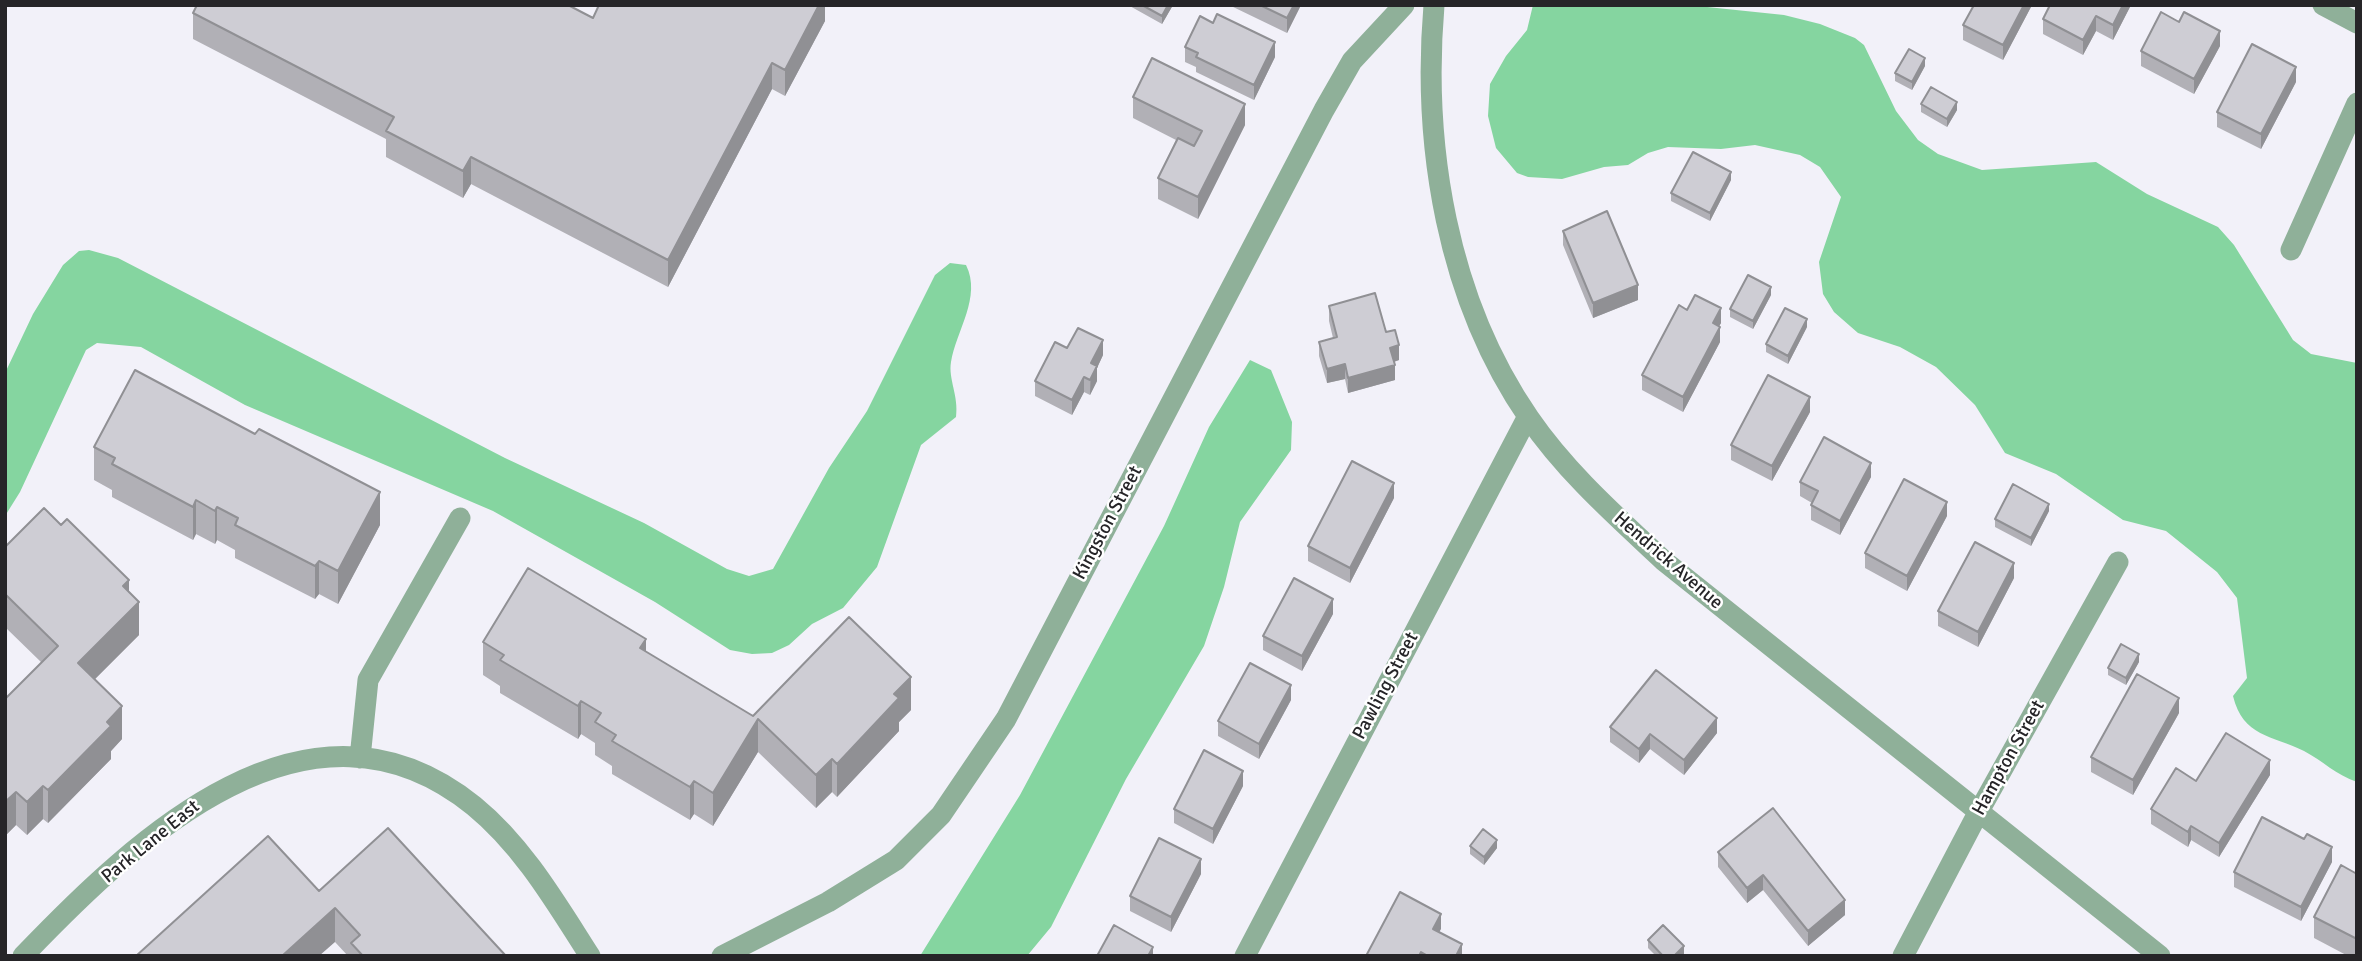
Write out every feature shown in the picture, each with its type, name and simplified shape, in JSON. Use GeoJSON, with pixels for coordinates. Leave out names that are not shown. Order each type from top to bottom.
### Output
{"type":"FeatureCollection","features":[{"type":"Feature","properties":{"kind":"street","name":"Kingston Street"},"geometry":{"type":"LineString","coordinates":[[722,956],[828,902],[896,860],[941,815],[1006,719],[1352,61],[1405,5]]}},
{"type":"Feature","properties":{"kind":"street","name":"Hendrick Avenue"},"geometry":{"type":"LineString","coordinates":[[1434,5],[1430,54],[1433,122],[1444,210],[1468,296],[1493,352],[1528,416],[1592,492],[1664,561],[2160,956]]}},
{"type":"Feature","properties":{"kind":"street"},"geometry":{"type":"LineString","coordinates":[[2323,5],[2357,23]]}},
{"type":"Feature","properties":{"kind":"street"},"geometry":{"type":"LineString","coordinates":[[2291,250],[2357,103]]}},
{"type":"Feature","properties":{"kind":"street","name":"Pawling Street"},"geometry":{"type":"LineString","coordinates":[[1245,956],[1528,416]]}},
{"type":"Feature","properties":{"kind":"street"},"geometry":{"type":"LineString","coordinates":[[360,758],[365,695],[370,675],[460,518]]}},
{"type":"Feature","properties":{"kind":"street","name":"Hampton Street"},"geometry":{"type":"LineString","coordinates":[[1903,956],[1978,813],[2118,562]]}},
{"type":"Feature","properties":{"kind":"street","name":"Park Lane East"},"geometry":{"type":"LineString","coordinates":[[23,956],[144,843],[216,791],[279,764],[308,758],[360,758],[408,770],[440,784],[474,806],[507,838],[536,874],[590,956]]}},
{"type":"Feature","properties":{"kind":"green space"},"geometry":{"type":"Polygon","coordinates":[[[1533,5],[1688,5],[1784,15],[1820,24],[1855,38],[1864,45],[1896,111],[1918,140],[1938,154],[1982,170],[2096,162],[2147,194],[2218,227],[2234,245],[2293,340],[2311,354],[2357,363],[2357,782],[2304,751],[2260,733],[2244,720],[2233,696],[2247,678],[2237,598],[2217,572],[2166,531],[2123,520],[2056,474],[2005,453],[1975,405],[1936,367],[1900,347],[1858,333],[1834,312],[1823,294],[1819,262],[1841,197],[1820,167],[1800,155],[1755,145],[1721,149],[1668,147],[1648,153],[1628,165],[1604,167],[1562,179],[1528,177],[1517,173],[1496,148],[1488,116],[1490,84],[1506,56],[1527,30],[1533,5]]]}},
{"type":"Feature","properties":{"kind":"green space"},"geometry":{"type":"Polygon","coordinates":[[[89,250],[118,258],[505,458],[644,523],[727,569],[749,576],[773,569],[829,468],[867,411],[935,275],[950,263],[966,265],[971,289],[970,302],[951,362],[956,417],[921,445],[877,567],[843,608],[812,624],[789,645],[772,653],[752,654],[730,650],[655,602],[493,511],[245,405],[141,347],[97,343],[86,350],[20,492],[5,516],[5,373],[33,314],[63,265],[79,251],[89,250]]]}},
{"type":"Feature","properties":{"kind":"green space"},"geometry":{"type":"Polygon","coordinates":[[[1250,360],[1271,370],[1292,422],[1291,450],[1240,522],[1224,587],[1204,646],[1126,779],[1051,927],[1027,956],[920,956],[1020,795],[1164,526],[1209,427],[1250,360]]]}},
{"type":"Feature","properties":{"kind":"building"},"geometry":{"type":"Polygon","coordinates":[[[197,5],[568,5],[593,18],[599,5],[819,5],[785,70],[772,63],[668,260],[471,157],[463,171],[386,131],[394,117],[193,13],[197,5]]]}},
{"type":"Feature","properties":{"kind":"building"},"geometry":{"type":"Polygon","coordinates":[[[1142,5],[1168,5],[1162,16],[1142,5]]]}},
{"type":"Feature","properties":{"kind":"building"},"geometry":{"type":"Polygon","coordinates":[[[1260,5],[1294,5],[1287,18],[1260,5]]]}},
{"type":"Feature","properties":{"kind":"building"},"geometry":{"type":"Polygon","coordinates":[[[1974,5],[2024,5],[2003,45],[1963,25],[1974,5]]]}},
{"type":"Feature","properties":{"kind":"building"},"geometry":{"type":"Polygon","coordinates":[[[2050,5],[2123,5],[2113,25],[2096,16],[2083,40],[2043,19],[2050,5]]]}},
{"type":"Feature","properties":{"kind":"building"},"geometry":{"type":"Polygon","coordinates":[[[2161,12],[2179,22],[2184,12],[2220,31],[2194,79],[2141,51],[2161,12]]]}},
{"type":"Feature","properties":{"kind":"building"},"geometry":{"type":"Polygon","coordinates":[[[1217,14],[1275,42],[1254,85],[1196,57],[1198,53],[1185,47],[1200,16],[1213,23],[1217,14]]]}},
{"type":"Feature","properties":{"kind":"building"},"geometry":{"type":"Polygon","coordinates":[[[2252,44],[2296,67],[2261,134],[2217,112],[2252,44]]]}},
{"type":"Feature","properties":{"kind":"building"},"geometry":{"type":"Polygon","coordinates":[[[1909,49],[1925,58],[1912,82],[1895,73],[1909,49]]]}},
{"type":"Feature","properties":{"kind":"building"},"geometry":{"type":"Polygon","coordinates":[[[1152,58],[1245,104],[1198,197],[1158,178],[1178,138],[1194,146],[1202,131],[1133,97],[1152,58]]]}},
{"type":"Feature","properties":{"kind":"building"},"geometry":{"type":"Polygon","coordinates":[[[1931,87],[1957,102],[1947,119],[1921,104],[1931,87]]]}},
{"type":"Feature","properties":{"kind":"building"},"geometry":{"type":"Polygon","coordinates":[[[1693,152],[1731,172],[1710,213],[1671,193],[1693,152]]]}},
{"type":"Feature","properties":{"kind":"building"},"geometry":{"type":"Polygon","coordinates":[[[1607,211],[1638,285],[1593,303],[1563,231],[1607,211]]]}},
{"type":"Feature","properties":{"kind":"building"},"geometry":{"type":"Polygon","coordinates":[[[1748,275],[1771,287],[1753,321],[1730,309],[1748,275]]]}},
{"type":"Feature","properties":{"kind":"building"},"geometry":{"type":"Polygon","coordinates":[[[1375,293],[1386,332],[1395,330],[1399,345],[1390,348],[1395,365],[1348,378],[1345,364],[1327,369],[1319,342],[1337,337],[1329,306],[1375,293]]]}},
{"type":"Feature","properties":{"kind":"building"},"geometry":{"type":"Polygon","coordinates":[[[1695,295],[1721,308],[1713,323],[1720,327],[1683,397],[1642,375],[1679,305],[1687,310],[1695,295]]]}},
{"type":"Feature","properties":{"kind":"building"},"geometry":{"type":"Polygon","coordinates":[[[1785,308],[1807,319],[1788,356],[1766,344],[1785,308]]]}},
{"type":"Feature","properties":{"kind":"building"},"geometry":{"type":"Polygon","coordinates":[[[1078,328],[1103,340],[1091,363],[1097,366],[1090,380],[1084,377],[1072,400],[1035,381],[1055,342],[1067,348],[1078,328]]]}},
{"type":"Feature","properties":{"kind":"building"},"geometry":{"type":"Polygon","coordinates":[[[135,370],[255,434],[259,429],[380,492],[338,571],[319,561],[315,566],[235,525],[238,518],[217,507],[215,511],[196,500],[193,507],[112,464],[115,458],[94,447],[135,370]]]}},
{"type":"Feature","properties":{"kind":"building"},"geometry":{"type":"Polygon","coordinates":[[[1768,375],[1810,397],[1772,466],[1731,445],[1768,375]]]}},
{"type":"Feature","properties":{"kind":"building"},"geometry":{"type":"Polygon","coordinates":[[[1824,437],[1871,463],[1840,521],[1811,505],[1818,491],[1800,482],[1824,437]]]}},
{"type":"Feature","properties":{"kind":"building"},"geometry":{"type":"Polygon","coordinates":[[[1352,461],[1394,483],[1350,568],[1308,546],[1352,461]]]}},
{"type":"Feature","properties":{"kind":"building"},"geometry":{"type":"Polygon","coordinates":[[[1904,479],[1947,502],[1907,576],[1865,553],[1904,479]]]}},
{"type":"Feature","properties":{"kind":"building"},"geometry":{"type":"Polygon","coordinates":[[[2013,484],[2049,504],[2031,538],[1995,519],[2013,484]]]}},
{"type":"Feature","properties":{"kind":"building"},"geometry":{"type":"Polygon","coordinates":[[[44,508],[61,525],[67,519],[129,580],[123,586],[139,602],[78,663],[122,706],[107,722],[111,726],[48,790],[43,786],[27,802],[16,792],[5,802],[5,699],[58,646],[5,594],[5,547],[44,508]]]}},
{"type":"Feature","properties":{"kind":"building"},"geometry":{"type":"Polygon","coordinates":[[[1975,542],[2014,563],[1978,632],[1938,611],[1975,542]]]}},
{"type":"Feature","properties":{"kind":"building"},"geometry":{"type":"Polygon","coordinates":[[[528,568],[646,639],[640,648],[753,716],[849,617],[911,677],[894,694],[899,698],[837,764],[832,759],[816,775],[758,719],[713,793],[694,781],[690,787],[612,741],[616,735],[595,722],[601,713],[581,701],[578,706],[500,660],[504,655],[483,642],[528,568]]]}},
{"type":"Feature","properties":{"kind":"building"},"geometry":{"type":"Polygon","coordinates":[[[1294,578],[1333,599],[1302,656],[1263,636],[1294,578]]]}},
{"type":"Feature","properties":{"kind":"building"},"geometry":{"type":"Polygon","coordinates":[[[2121,644],[2139,654],[2126,678],[2108,668],[2121,644]]]}},
{"type":"Feature","properties":{"kind":"building"},"geometry":{"type":"Polygon","coordinates":[[[1250,663],[1291,685],[1259,744],[1218,721],[1250,663]]]}},
{"type":"Feature","properties":{"kind":"building"},"geometry":{"type":"Polygon","coordinates":[[[1656,670],[1717,718],[1684,760],[1650,734],[1639,749],[1610,727],[1656,670]]]}},
{"type":"Feature","properties":{"kind":"building"},"geometry":{"type":"Polygon","coordinates":[[[2137,674],[2179,698],[2133,780],[2091,757],[2137,674]]]}},
{"type":"Feature","properties":{"kind":"building"},"geometry":{"type":"Polygon","coordinates":[[[2226,733],[2270,760],[2219,843],[2191,826],[2188,832],[2151,809],[2176,768],[2196,781],[2226,733]]]}},
{"type":"Feature","properties":{"kind":"building"},"geometry":{"type":"Polygon","coordinates":[[[1204,750],[1243,771],[1213,829],[1174,809],[1204,750]]]}},
{"type":"Feature","properties":{"kind":"building"},"geometry":{"type":"Polygon","coordinates":[[[1773,808],[1845,900],[1808,931],[1763,875],[1747,888],[1718,852],[1773,808]]]}},
{"type":"Feature","properties":{"kind":"building"},"geometry":{"type":"Polygon","coordinates":[[[2262,817],[2304,839],[2307,834],[2332,847],[2301,907],[2234,872],[2262,817]]]}},
{"type":"Feature","properties":{"kind":"building"},"geometry":{"type":"Polygon","coordinates":[[[388,828],[506,956],[363,956],[351,943],[360,935],[335,908],[282,956],[136,956],[268,836],[319,891],[388,828]]]}},
{"type":"Feature","properties":{"kind":"building"},"geometry":{"type":"Polygon","coordinates":[[[1483,829],[1497,840],[1484,857],[1470,846],[1483,829]]]}},
{"type":"Feature","properties":{"kind":"building"},"geometry":{"type":"Polygon","coordinates":[[[1159,838],[1201,859],[1171,917],[1130,896],[1159,838]]]}},
{"type":"Feature","properties":{"kind":"building"},"geometry":{"type":"Polygon","coordinates":[[[2341,865],[2357,874],[2357,939],[2314,917],[2341,865]]]}},
{"type":"Feature","properties":{"kind":"building"},"geometry":{"type":"Polygon","coordinates":[[[1400,892],[1441,914],[1433,929],[1462,944],[1456,956],[1428,956],[1421,952],[1419,956],[1366,956],[1400,892]]]}},
{"type":"Feature","properties":{"kind":"building"},"geometry":{"type":"Polygon","coordinates":[[[1114,925],[1153,947],[1148,956],[1097,956],[1114,925]]]}},
{"type":"Feature","properties":{"kind":"building"},"geometry":{"type":"Polygon","coordinates":[[[1663,925],[1684,946],[1674,956],[1663,956],[1648,940],[1663,925]]]}}]}
